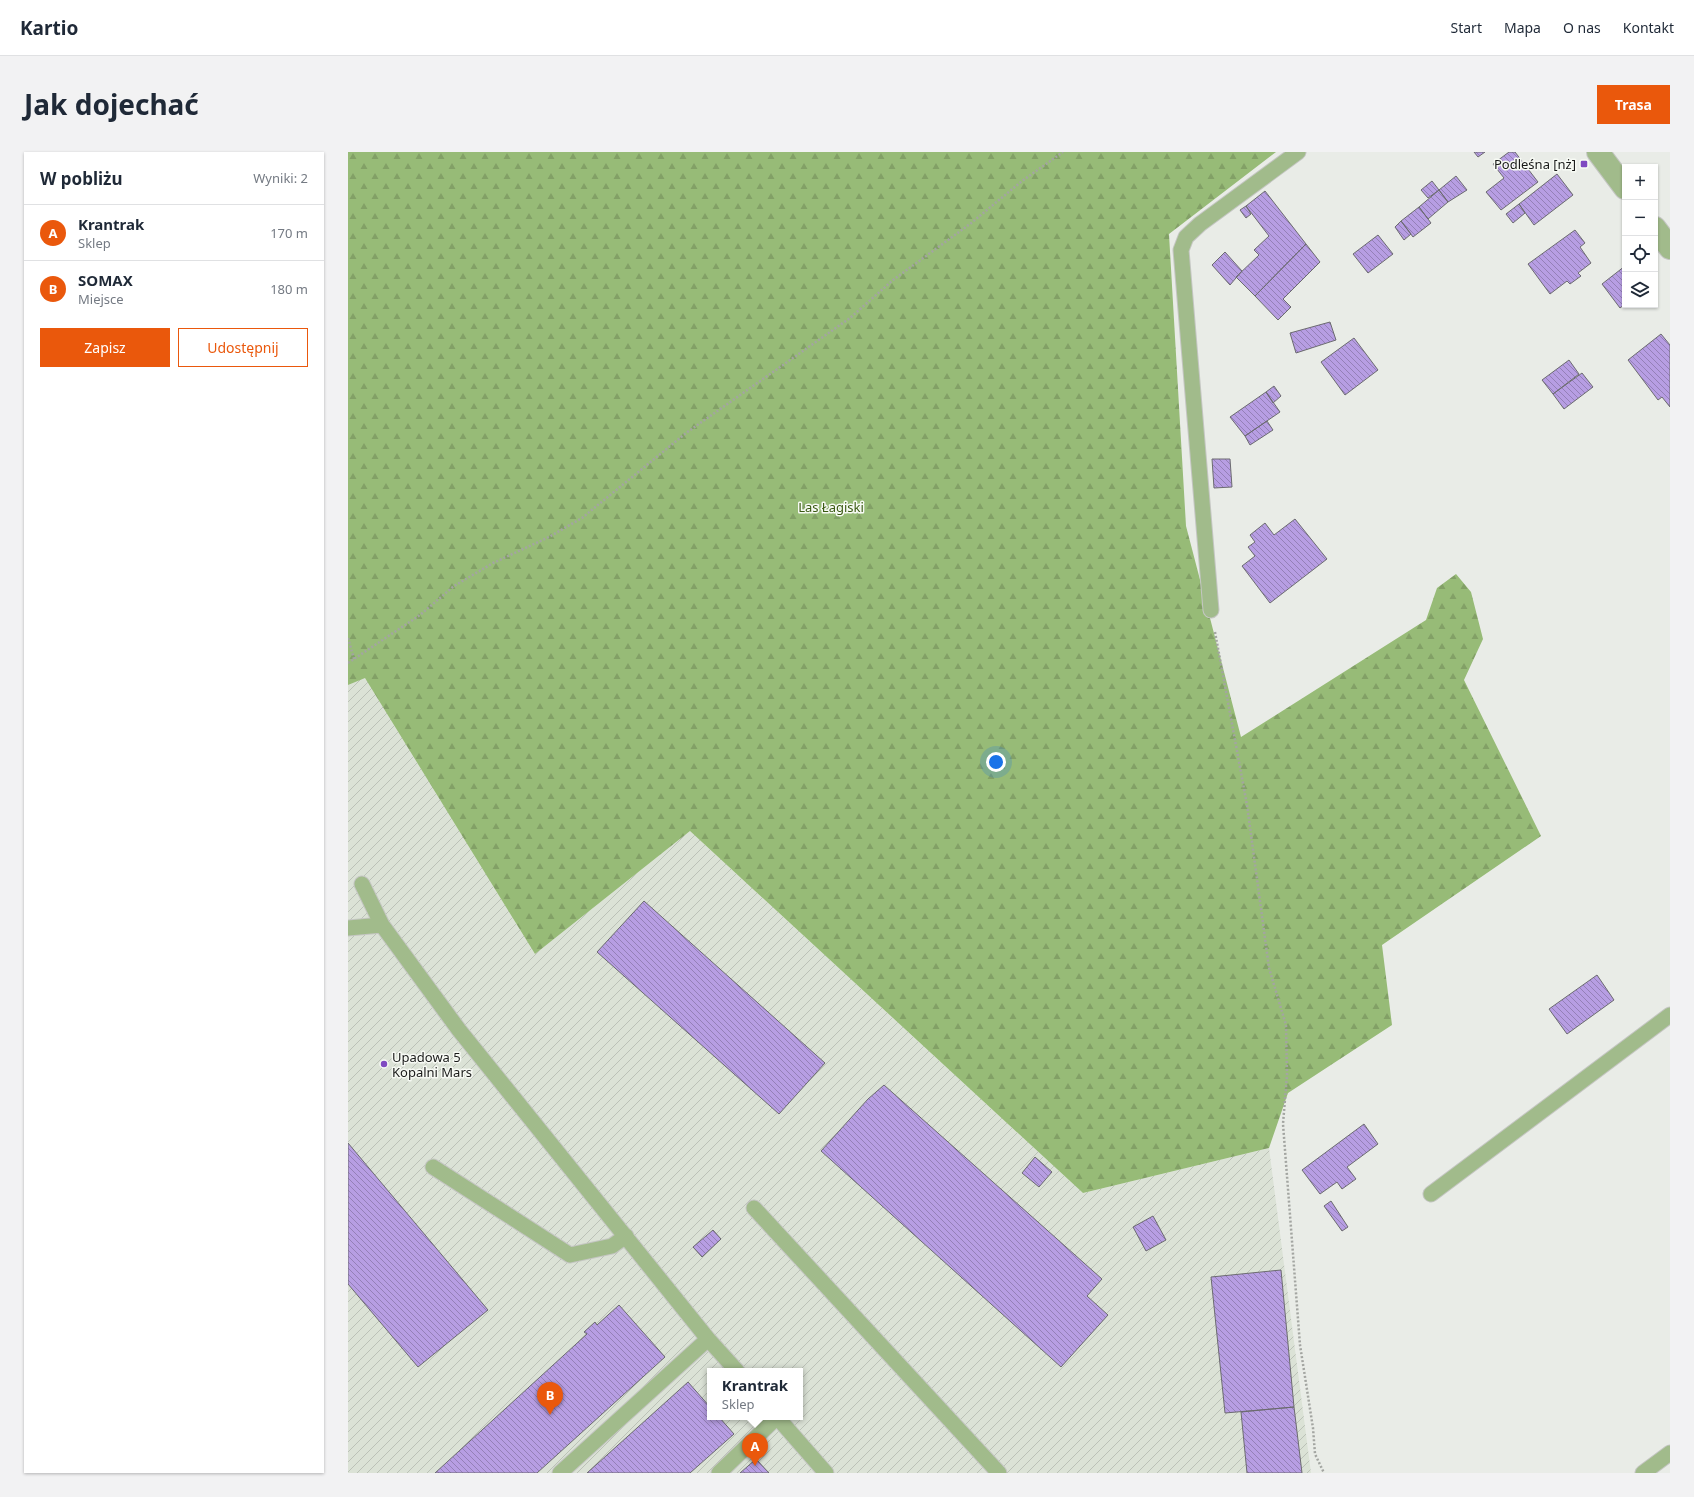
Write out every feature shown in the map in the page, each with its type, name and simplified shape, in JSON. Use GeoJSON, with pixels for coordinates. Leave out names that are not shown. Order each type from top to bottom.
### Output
{"type":"FeatureCollection","features":[{"type":"Feature","properties":{"kind":"street"},"geometry":{"type":"LineString","coordinates":[[1598,152],[1622,184]]}},
{"type":"Feature","properties":{"kind":"street"},"geometry":{"type":"LineString","coordinates":[[1658,232],[1670,248]]}},
{"type":"Feature","properties":{"kind":"lane"},"geometry":{"type":"LineString","coordinates":[[1211,610],[1181,250],[1186,237],[1200,224],[1298,152]]}},
{"type":"Feature","properties":{"kind":"lane"},"geometry":{"type":"LineString","coordinates":[[362,884],[382,925],[460,1030],[708,1338],[734,1368]]}},
{"type":"Feature","properties":{"kind":"lane"},"geometry":{"type":"LineString","coordinates":[[348,928],[382,925]]}},
{"type":"Feature","properties":{"kind":"lane"},"geometry":{"type":"LineString","coordinates":[[1431,1194],[1670,1015]]}},
{"type":"Feature","properties":{"kind":"lane"},"geometry":{"type":"LineString","coordinates":[[433,1167],[570,1255],[612,1246],[626,1236]]}},
{"type":"Feature","properties":{"kind":"lane"},"geometry":{"type":"LineString","coordinates":[[754,1208],[999,1473]]}},
{"type":"Feature","properties":{"kind":"lane"},"geometry":{"type":"LineString","coordinates":[[560,1473],[708,1338]]}},
{"type":"Feature","properties":{"kind":"lane"},"geometry":{"type":"LineString","coordinates":[[719,1473],[775,1420]]}},
{"type":"Feature","properties":{"kind":"lane"},"geometry":{"type":"LineString","coordinates":[[781,1420],[826,1473]]}},
{"type":"Feature","properties":{"kind":"lane"},"geometry":{"type":"LineString","coordinates":[[1643,1473],[1670,1453]]}},
{"type":"Feature","properties":{"kind":"path"},"geometry":{"type":"LineString","coordinates":[[348,663],[420,615],[454,586],[493,563],[549,537],[582,518],[686,433],[850,318],[893,280],[970,224],[1022,181],[1063,152]]}},
{"type":"Feature","properties":{"kind":"path"},"geometry":{"type":"LineString","coordinates":[[1211,610],[1246,805],[1269,968],[1286,1025],[1288,1075],[1283,1124],[1300,1337],[1313,1428],[1315,1454],[1324,1473]]}},
{"type":"Feature","properties":{"kind":"path"},"geometry":{"type":"LineString","coordinates":[[348,638],[354,658]]}},
{"type":"Feature","properties":{"kind":"shaded area"},"geometry":{"type":"Polygon","coordinates":[[[365,677],[535,954],[690,831],[1083,1193],[1269,1148],[1311,1473],[348,1473],[348,685],[365,677]]]}},
{"type":"Feature","properties":{"kind":"green space","name":"Las Łagiski"},"geometry":{"type":"Polygon","coordinates":[[[348,152],[1276,152],[1169,234],[1186,526],[1241,737],[1426,620],[1437,588],[1456,574],[1471,592],[1483,639],[1464,680],[1541,836],[1382,945],[1392,1025],[1288,1093],[1269,1148],[1083,1193],[690,831],[535,954],[365,678],[348,685],[348,152]]]}},
{"type":"Feature","properties":{"kind":"building"},"geometry":{"type":"Polygon","coordinates":[[[1474,152],[1485,152],[1478,157],[1474,152]]]}},
{"type":"Feature","properties":{"kind":"building"},"geometry":{"type":"Polygon","coordinates":[[[1509,152],[1515,152],[1538,182],[1501,210],[1486,192],[1504,178],[1493,164],[1509,152]]]}},
{"type":"Feature","properties":{"kind":"building"},"geometry":{"type":"Polygon","coordinates":[[[1557,174],[1573,195],[1534,225],[1519,204],[1557,174]]]}},
{"type":"Feature","properties":{"kind":"building"},"geometry":{"type":"Polygon","coordinates":[[[1456,176],[1467,190],[1448,202],[1439,190],[1456,176]]]}},
{"type":"Feature","properties":{"kind":"building"},"geometry":{"type":"Polygon","coordinates":[[[1432,181],[1439,190],[1428,198],[1421,190],[1432,181]]]}},
{"type":"Feature","properties":{"kind":"building"},"geometry":{"type":"Polygon","coordinates":[[[1439,190],[1448,202],[1428,219],[1419,207],[1439,190]]]}},
{"type":"Feature","properties":{"kind":"building"},"geometry":{"type":"Polygon","coordinates":[[[1265,191],[1306,244],[1255,296],[1236,277],[1259,255],[1254,250],[1269,236],[1246,206],[1265,191]]]}},
{"type":"Feature","properties":{"kind":"building"},"geometry":{"type":"Polygon","coordinates":[[[1519,204],[1525,213],[1513,223],[1506,214],[1519,204]]]}},
{"type":"Feature","properties":{"kind":"building"},"geometry":{"type":"Polygon","coordinates":[[[1246,206],[1251,214],[1246,218],[1240,210],[1246,206]]]}},
{"type":"Feature","properties":{"kind":"building"},"geometry":{"type":"Polygon","coordinates":[[[1419,207],[1431,223],[1413,237],[1401,221],[1419,207]]]}},
{"type":"Feature","properties":{"kind":"building"},"geometry":{"type":"Polygon","coordinates":[[[1401,221],[1411,234],[1404,240],[1395,227],[1401,221]]]}},
{"type":"Feature","properties":{"kind":"building"},"geometry":{"type":"Polygon","coordinates":[[[1575,230],[1585,243],[1580,247],[1591,263],[1578,273],[1581,276],[1570,284],[1567,281],[1550,294],[1528,264],[1575,230]]]}},
{"type":"Feature","properties":{"kind":"building"},"geometry":{"type":"Polygon","coordinates":[[[1378,235],[1393,254],[1368,273],[1353,254],[1378,235]]]}},
{"type":"Feature","properties":{"kind":"building"},"geometry":{"type":"Polygon","coordinates":[[[1306,244],[1320,262],[1283,299],[1291,307],[1278,320],[1255,296],[1306,244]]]}},
{"type":"Feature","properties":{"kind":"building"},"geometry":{"type":"Polygon","coordinates":[[[1225,252],[1242,271],[1230,285],[1212,265],[1225,252]]]}},
{"type":"Feature","properties":{"kind":"building"},"geometry":{"type":"Polygon","coordinates":[[[1622,268],[1622,306],[1620,308],[1602,284],[1622,268]]]}},
{"type":"Feature","properties":{"kind":"building"},"geometry":{"type":"Polygon","coordinates":[[[1330,322],[1336,340],[1296,353],[1290,333],[1330,322]]]}},
{"type":"Feature","properties":{"kind":"building"},"geometry":{"type":"Polygon","coordinates":[[[1661,334],[1670,345],[1670,407],[1662,397],[1658,400],[1628,360],[1661,334]]]}},
{"type":"Feature","properties":{"kind":"building"},"geometry":{"type":"Polygon","coordinates":[[[1354,338],[1378,370],[1345,395],[1321,362],[1354,338]]]}},
{"type":"Feature","properties":{"kind":"building"},"geometry":{"type":"Polygon","coordinates":[[[1569,360],[1579,374],[1553,394],[1542,380],[1569,360]]]}},
{"type":"Feature","properties":{"kind":"building"},"geometry":{"type":"Polygon","coordinates":[[[1582,373],[1593,387],[1564,409],[1553,394],[1582,373]]]}},
{"type":"Feature","properties":{"kind":"building"},"geometry":{"type":"Polygon","coordinates":[[[1274,386],[1281,396],[1273,403],[1266,392],[1274,386]]]}},
{"type":"Feature","properties":{"kind":"building"},"geometry":{"type":"Polygon","coordinates":[[[1266,392],[1280,412],[1245,436],[1230,417],[1266,392]]]}},
{"type":"Feature","properties":{"kind":"building"},"geometry":{"type":"Polygon","coordinates":[[[1267,421],[1273,430],[1250,445],[1245,436],[1267,421]]]}},
{"type":"Feature","properties":{"kind":"building"},"geometry":{"type":"Polygon","coordinates":[[[1212,459],[1230,459],[1232,487],[1214,488],[1212,459]]]}},
{"type":"Feature","properties":{"kind":"building"},"geometry":{"type":"Polygon","coordinates":[[[1295,519],[1327,559],[1270,603],[1242,566],[1255,556],[1248,547],[1255,542],[1250,535],[1265,523],[1274,535],[1295,519]]]}},
{"type":"Feature","properties":{"kind":"building"},"geometry":{"type":"Polygon","coordinates":[[[644,901],[825,1063],[779,1114],[597,952],[644,901]]]}},
{"type":"Feature","properties":{"kind":"building"},"geometry":{"type":"Polygon","coordinates":[[[1597,975],[1614,1000],[1567,1034],[1549,1009],[1597,975]]]}},
{"type":"Feature","properties":{"kind":"building"},"geometry":{"type":"Polygon","coordinates":[[[884,1085],[1102,1279],[1087,1296],[1108,1315],[1061,1367],[821,1151],[868,1099],[884,1085]]]}},
{"type":"Feature","properties":{"kind":"building"},"geometry":{"type":"Polygon","coordinates":[[[1364,1124],[1378,1144],[1347,1167],[1356,1179],[1342,1189],[1337,1182],[1320,1194],[1302,1170],[1364,1124]]]}},
{"type":"Feature","properties":{"kind":"building"},"geometry":{"type":"Polygon","coordinates":[[[348,1143],[488,1310],[418,1367],[348,1284],[348,1143]]]}},
{"type":"Feature","properties":{"kind":"building"},"geometry":{"type":"Polygon","coordinates":[[[1035,1157],[1052,1172],[1039,1187],[1022,1173],[1035,1157]]]}},
{"type":"Feature","properties":{"kind":"building"},"geometry":{"type":"Polygon","coordinates":[[[1331,1201],[1348,1227],[1342,1231],[1324,1206],[1331,1201]]]}},
{"type":"Feature","properties":{"kind":"building"},"geometry":{"type":"Polygon","coordinates":[[[1153,1216],[1166,1240],[1146,1251],[1133,1227],[1153,1216]]]}},
{"type":"Feature","properties":{"kind":"building"},"geometry":{"type":"Polygon","coordinates":[[[713,1230],[721,1239],[702,1257],[693,1247],[713,1230]]]}},
{"type":"Feature","properties":{"kind":"building"},"geometry":{"type":"Polygon","coordinates":[[[1281,1270],[1294,1407],[1225,1413],[1211,1277],[1281,1270]]]}},
{"type":"Feature","properties":{"kind":"building"},"geometry":{"type":"Polygon","coordinates":[[[619,1305],[665,1357],[537,1473],[435,1473],[587,1334],[584,1332],[595,1322],[597,1325],[619,1305]]]}},
{"type":"Feature","properties":{"kind":"building"},"geometry":{"type":"Polygon","coordinates":[[[688,1382],[707,1404],[707,1420],[722,1420],[734,1434],[690,1473],[587,1473],[688,1382]]]}},
{"type":"Feature","properties":{"kind":"building"},"geometry":{"type":"Polygon","coordinates":[[[1294,1407],[1302,1473],[1247,1473],[1241,1412],[1294,1407]]]}},
{"type":"Feature","properties":{"kind":"building"},"geometry":{"type":"Polygon","coordinates":[[[756,1459],[769,1473],[740,1473],[756,1459]]]}},
{"type":"Feature","properties":{"kind":"place","name":"Podleśna [nż]"},"geometry":{"type":"Point","coordinates":[1584,164]}},
{"type":"Feature","properties":{"kind":"place","name":"Upadowa 5 Kopalni Mars"},"geometry":{"type":"Point","coordinates":[384,1064]}},
{"type":"Feature","properties":{"kind":"place","name":"SOMAX"},"geometry":{"type":"Point","coordinates":[550,1415]}},
{"type":"Feature","properties":{"kind":"place","name":"Krantrak"},"geometry":{"type":"Point","coordinates":[755,1466]}}]}
